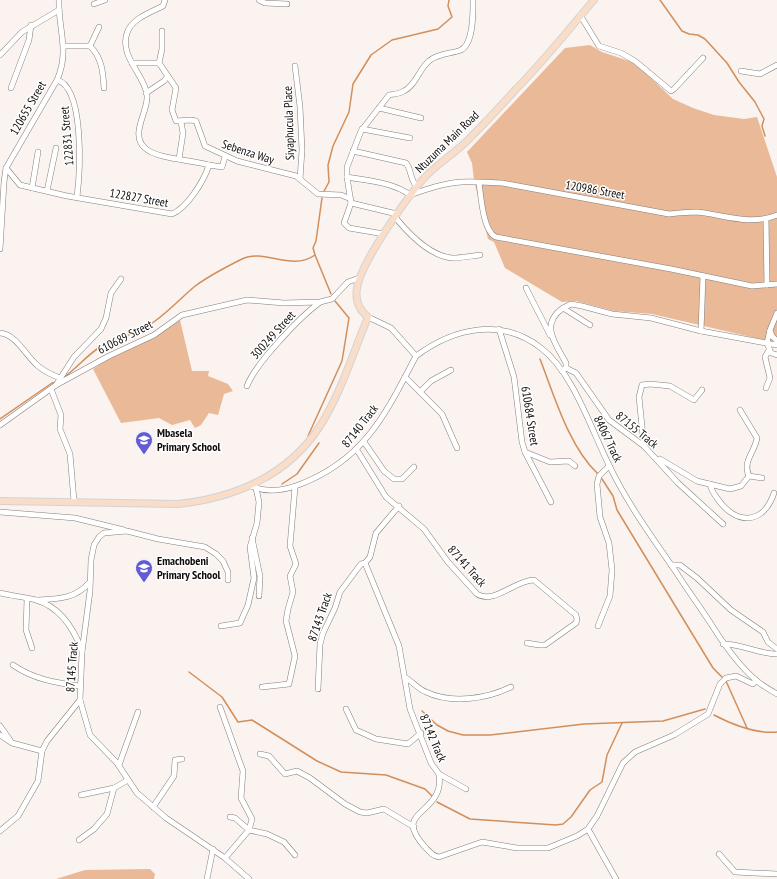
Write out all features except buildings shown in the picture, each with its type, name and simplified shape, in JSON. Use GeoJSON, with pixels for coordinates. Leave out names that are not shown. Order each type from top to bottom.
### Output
{"type":"FeatureCollection","features":[{"type":"Feature","properties":{"kind":"main road","name":"Ntuzuma Main Road"},"geometry":{"type":"LineString","coordinates":[[368,317],[362,313],[358,303],[356,292],[359,278],[384,234],[410,195],[429,174],[466,141],[518,88],[594,0]]}},
{"type":"Feature","properties":{"kind":"main road"},"geometry":{"type":"LineString","coordinates":[[0,501],[74,501],[178,504],[203,501],[253,487],[283,467],[310,440],[320,425],[343,381],[368,317]]}},
{"type":"Feature","properties":{"kind":"street","name":"120655 Street"},"geometry":{"type":"LineString","coordinates":[[0,249],[4,182],[2,174],[57,80],[62,65],[64,46],[59,0]]}},
{"type":"Feature","properties":{"kind":"street"},"geometry":{"type":"LineString","coordinates":[[94,4],[105,0]]}},
{"type":"Feature","properties":{"kind":"street"},"geometry":{"type":"LineString","coordinates":[[165,0],[163,6],[146,14],[127,31],[127,50],[146,93],[146,102],[140,129],[142,144],[145,148],[159,156],[209,165],[222,167],[225,157]]}},
{"type":"Feature","properties":{"kind":"street"},"geometry":{"type":"LineString","coordinates":[[259,0],[265,3],[287,4]]}},
{"type":"Feature","properties":{"kind":"street"},"geometry":{"type":"LineString","coordinates":[[384,234],[347,227],[344,223],[351,201],[347,167],[353,151],[362,129],[389,95],[399,93],[411,86],[428,61],[446,53],[461,50],[465,46],[473,23],[473,0]]}},
{"type":"Feature","properties":{"kind":"street"},"geometry":{"type":"LineString","coordinates":[[0,55],[22,32],[31,25],[59,10]]}},
{"type":"Feature","properties":{"kind":"street"},"geometry":{"type":"LineString","coordinates":[[580,15],[600,46],[621,53],[635,60],[670,90],[673,90],[703,58]]}},
{"type":"Feature","properties":{"kind":"street"},"geometry":{"type":"LineString","coordinates":[[11,88],[29,40],[31,25]]}},
{"type":"Feature","properties":{"kind":"street"},"geometry":{"type":"LineString","coordinates":[[90,46],[99,27]]}},
{"type":"Feature","properties":{"kind":"street"},"geometry":{"type":"LineString","coordinates":[[162,31],[162,49],[159,63],[176,88],[172,102],[173,116],[176,121],[181,122],[183,133],[179,159]]}},
{"type":"Feature","properties":{"kind":"street"},"geometry":{"type":"LineString","coordinates":[[64,46],[90,46],[98,54],[101,63],[104,88]]}},
{"type":"Feature","properties":{"kind":"street"},"geometry":{"type":"LineString","coordinates":[[132,63],[159,63]]}},
{"type":"Feature","properties":{"kind":"street"},"geometry":{"type":"LineString","coordinates":[[740,71],[760,74],[777,65]]}},
{"type":"Feature","properties":{"kind":"street","name":"Siyaphucula Place"},"geometry":{"type":"LineString","coordinates":[[295,66],[300,107],[302,150],[300,179]]}},
{"type":"Feature","properties":{"kind":"street"},"geometry":{"type":"LineString","coordinates":[[146,93],[168,76]]}},
{"type":"Feature","properties":{"kind":"street","name":"122831 Street"},"geometry":{"type":"LineString","coordinates":[[57,80],[63,82],[67,86],[77,111],[80,174],[77,197]]}},
{"type":"Feature","properties":{"kind":"street"},"geometry":{"type":"LineString","coordinates":[[379,108],[421,118]]}},
{"type":"Feature","properties":{"kind":"street","name":"Sebenza Way"},"geometry":{"type":"LineString","coordinates":[[181,122],[191,120],[196,121],[205,146],[225,157],[296,176],[318,194],[341,195],[351,201],[396,216]]}},
{"type":"Feature","properties":{"kind":"street"},"geometry":{"type":"LineString","coordinates":[[362,129],[410,138]]}},
{"type":"Feature","properties":{"kind":"street"},"geometry":{"type":"LineString","coordinates":[[47,191],[56,148]]}},
{"type":"Feature","properties":{"kind":"street"},"geometry":{"type":"LineString","coordinates":[[353,151],[406,163],[409,168],[411,180],[417,187]]}},
{"type":"Feature","properties":{"kind":"street"},"geometry":{"type":"LineString","coordinates":[[32,188],[38,152]]}},
{"type":"Feature","properties":{"kind":"street","name":"122827 Street"},"geometry":{"type":"LineString","coordinates":[[6,168],[18,184],[32,188],[172,214],[183,207],[203,181],[209,165]]}},
{"type":"Feature","properties":{"kind":"street"},"geometry":{"type":"LineString","coordinates":[[347,177],[386,184],[401,189],[410,195]]}},
{"type":"Feature","properties":{"kind":"street"},"geometry":{"type":"LineString","coordinates":[[0,189],[4,182]]}},
{"type":"Feature","properties":{"kind":"street"},"geometry":{"type":"LineString","coordinates":[[479,182],[486,224],[493,236],[752,286],[772,284]]}},
{"type":"Feature","properties":{"kind":"street","name":"120986 Street"},"geometry":{"type":"LineString","coordinates":[[410,195],[453,183],[502,183],[669,214],[696,212],[740,219],[766,220],[777,215]]}},
{"type":"Feature","properties":{"kind":"street"},"geometry":{"type":"LineString","coordinates":[[396,216],[413,238],[447,257],[460,258],[480,255]]}},
{"type":"Feature","properties":{"kind":"street"},"geometry":{"type":"LineString","coordinates":[[766,220],[772,284],[777,290]]}},
{"type":"Feature","properties":{"kind":"street"},"geometry":{"type":"LineString","coordinates":[[701,331],[703,276]]}},
{"type":"Feature","properties":{"kind":"street","name":"610689 Street"},"geometry":{"type":"LineString","coordinates":[[0,425],[51,389],[109,356],[154,335],[182,315],[247,300],[284,303],[320,302],[332,298],[338,294],[348,282],[359,278]]}},
{"type":"Feature","properties":{"kind":"street"},"geometry":{"type":"LineString","coordinates":[[56,386],[74,358],[101,329],[106,318],[114,287],[121,279]]}},
{"type":"Feature","properties":{"kind":"street"},"geometry":{"type":"LineString","coordinates":[[526,288],[566,363],[564,370]]}},
{"type":"Feature","properties":{"kind":"street","name":"300249 Street"},"geometry":{"type":"LineString","coordinates":[[247,386],[250,377],[260,363],[304,316],[320,302]]}},
{"type":"Feature","properties":{"kind":"street"},"geometry":{"type":"LineString","coordinates":[[551,336],[553,318],[562,308],[571,304],[612,314],[651,318],[701,331],[777,345]]}},
{"type":"Feature","properties":{"kind":"street"},"geometry":{"type":"LineString","coordinates":[[562,308],[590,325]]}},
{"type":"Feature","properties":{"kind":"street"},"geometry":{"type":"LineString","coordinates":[[777,313],[770,330],[767,343],[769,350],[777,355]]}},
{"type":"Feature","properties":{"kind":"street"},"geometry":{"type":"LineString","coordinates":[[368,317],[391,328],[416,356]]}},
{"type":"Feature","properties":{"kind":"street","name":"84067 Track"},"geometry":{"type":"LineString","coordinates":[[416,356],[438,342],[461,332],[478,329],[499,329],[513,333],[531,341],[547,353],[564,370],[609,466],[633,509],[724,644],[756,680],[777,694]]}},
{"type":"Feature","properties":{"kind":"street","name":"610684 Street"},"geometry":{"type":"LineString","coordinates":[[499,329],[514,377],[521,435],[525,452],[550,502]]}},
{"type":"Feature","properties":{"kind":"street"},"geometry":{"type":"LineString","coordinates":[[770,330],[772,336],[777,341]]}},
{"type":"Feature","properties":{"kind":"street"},"geometry":{"type":"LineString","coordinates":[[0,333],[8,335],[13,339],[38,366],[60,378]]}},
{"type":"Feature","properties":{"kind":"street"},"geometry":{"type":"LineString","coordinates":[[766,388],[770,380],[765,357],[769,350]]}},
{"type":"Feature","properties":{"kind":"street","name":"87140 Track"},"geometry":{"type":"LineString","coordinates":[[253,487],[276,490],[295,487],[312,480],[338,465],[357,450],[385,412],[416,356]]}},
{"type":"Feature","properties":{"kind":"street"},"geometry":{"type":"LineString","coordinates":[[420,392],[431,381],[451,370]]}},
{"type":"Feature","properties":{"kind":"street","name":"87155 Track"},"geometry":{"type":"LineString","coordinates":[[564,370],[576,373],[609,420],[644,446],[678,483],[723,524]]}},
{"type":"Feature","properties":{"kind":"street"},"geometry":{"type":"LineString","coordinates":[[405,377],[442,414],[457,448]]}},
{"type":"Feature","properties":{"kind":"street"},"geometry":{"type":"LineString","coordinates":[[644,446],[639,397],[642,385],[650,384],[670,386],[692,400],[696,398],[702,390]]}},
{"type":"Feature","properties":{"kind":"street"},"geometry":{"type":"LineString","coordinates":[[51,389],[61,415],[60,429],[70,454],[74,501]]}},
{"type":"Feature","properties":{"kind":"street"},"geometry":{"type":"LineString","coordinates":[[740,410],[757,438],[747,462],[746,468],[749,476]]}},
{"type":"Feature","properties":{"kind":"street"},"geometry":{"type":"LineString","coordinates":[[364,442],[384,472],[394,479],[402,479],[414,467]]}},
{"type":"Feature","properties":{"kind":"street","name":"87141 Track"},"geometry":{"type":"LineString","coordinates":[[357,450],[386,497],[399,506],[424,529],[448,562],[477,594],[483,598],[491,597],[527,581],[534,580],[546,588],[576,615],[576,623],[550,642],[542,646],[527,643]]}},
{"type":"Feature","properties":{"kind":"street"},"geometry":{"type":"LineString","coordinates":[[525,452],[548,462],[569,461],[575,466]]}},
{"type":"Feature","properties":{"kind":"street"},"geometry":{"type":"LineString","coordinates":[[652,454],[692,479],[710,484],[736,488],[743,484],[749,476]]}},
{"type":"Feature","properties":{"kind":"street"},"geometry":{"type":"LineString","coordinates":[[598,626],[610,596],[612,570],[609,543],[600,517],[597,484],[599,476],[609,466]]}},
{"type":"Feature","properties":{"kind":"street"},"geometry":{"type":"LineString","coordinates":[[749,476],[762,478]]}},
{"type":"Feature","properties":{"kind":"street"},"geometry":{"type":"LineString","coordinates":[[710,484],[724,506],[733,514],[743,518],[754,517],[766,510],[774,493]]}},
{"type":"Feature","properties":{"kind":"street"},"geometry":{"type":"LineString","coordinates":[[222,626],[239,623],[245,615],[254,578],[250,547],[252,537],[258,523],[259,506],[253,487]]}},
{"type":"Feature","properties":{"kind":"street"},"geometry":{"type":"LineString","coordinates":[[262,687],[289,684],[295,659],[286,621],[288,609],[294,592],[290,576],[296,564],[290,546],[295,487]]}},
{"type":"Feature","properties":{"kind":"street"},"geometry":{"type":"LineString","coordinates":[[365,563],[370,557],[376,533],[399,506]]}},
{"type":"Feature","properties":{"kind":"street"},"geometry":{"type":"LineString","coordinates":[[0,512],[75,518],[127,531]]}},
{"type":"Feature","properties":{"kind":"street","name":"87145 Track"},"geometry":{"type":"LineString","coordinates":[[228,580],[226,567],[219,557],[210,550],[197,545],[158,539],[127,531],[104,533],[96,540],[91,560],[82,652],[80,700],[90,735],[119,765],[137,793],[189,834],[225,858],[249,879]]}},
{"type":"Feature","properties":{"kind":"street"},"geometry":{"type":"LineString","coordinates":[[252,537],[260,576],[259,596]]}},
{"type":"Feature","properties":{"kind":"street","name":"87142 Track"},"geometry":{"type":"LineString","coordinates":[[365,563],[397,639],[406,678],[410,709],[431,764],[439,774],[437,794],[432,801],[415,817],[414,828]]}},
{"type":"Feature","properties":{"kind":"street","name":"87143 Track"},"geometry":{"type":"LineString","coordinates":[[318,689],[320,644],[325,628],[335,608],[340,592],[360,564],[365,563]]}},
{"type":"Feature","properties":{"kind":"street"},"geometry":{"type":"LineString","coordinates":[[671,565],[680,565],[697,578],[731,610],[763,632],[768,642],[777,649]]}},
{"type":"Feature","properties":{"kind":"street"},"geometry":{"type":"LineString","coordinates":[[34,600],[67,598],[78,593],[90,582]]}},
{"type":"Feature","properties":{"kind":"street"},"geometry":{"type":"LineString","coordinates":[[0,593],[47,604],[61,616],[74,633],[82,652]]}},
{"type":"Feature","properties":{"kind":"street"},"geometry":{"type":"LineString","coordinates":[[27,599],[26,630],[32,648]]}},
{"type":"Feature","properties":{"kind":"street"},"geometry":{"type":"LineString","coordinates":[[724,644],[734,644],[752,648],[764,654],[777,654]]}},
{"type":"Feature","properties":{"kind":"street"},"geometry":{"type":"LineString","coordinates":[[13,665],[23,672],[52,682],[80,686]]}},
{"type":"Feature","properties":{"kind":"street"},"geometry":{"type":"LineString","coordinates":[[260,754],[269,756],[285,774],[297,771],[310,778],[345,804],[360,812],[367,813],[384,809],[414,828],[419,839],[431,854],[439,857],[482,842],[517,848],[548,848],[569,840],[588,829],[597,816],[620,767],[630,756],[674,735],[708,714],[720,684],[726,678],[736,676],[753,684],[756,680]]}},
{"type":"Feature","properties":{"kind":"street"},"geometry":{"type":"LineString","coordinates":[[406,678],[421,690],[447,699],[483,696],[498,693],[511,687]]}},
{"type":"Feature","properties":{"kind":"street"},"geometry":{"type":"LineString","coordinates":[[0,831],[17,817],[38,781],[42,751],[55,729],[80,700]]}},
{"type":"Feature","properties":{"kind":"street"},"geometry":{"type":"LineString","coordinates":[[220,707],[243,771],[241,798],[251,816],[252,821],[249,830],[225,858]]}},
{"type":"Feature","properties":{"kind":"street"},"geometry":{"type":"LineString","coordinates":[[346,709],[354,728],[368,736],[408,744],[420,733]]}},
{"type":"Feature","properties":{"kind":"street"},"geometry":{"type":"LineString","coordinates":[[119,765],[138,712]]}},
{"type":"Feature","properties":{"kind":"street"},"geometry":{"type":"LineString","coordinates":[[0,726],[12,743]]}},
{"type":"Feature","properties":{"kind":"street"},"geometry":{"type":"LineString","coordinates":[[0,735],[12,743],[42,751]]}},
{"type":"Feature","properties":{"kind":"street"},"geometry":{"type":"LineString","coordinates":[[153,807],[174,776],[175,760],[182,758]]}},
{"type":"Feature","properties":{"kind":"street"},"geometry":{"type":"LineString","coordinates":[[439,774],[466,789]]}},
{"type":"Feature","properties":{"kind":"street"},"geometry":{"type":"LineString","coordinates":[[81,795],[114,788],[128,780]]}},
{"type":"Feature","properties":{"kind":"street"},"geometry":{"type":"LineString","coordinates":[[79,840],[94,829],[107,814],[114,788]]}},
{"type":"Feature","properties":{"kind":"street"},"geometry":{"type":"LineString","coordinates":[[230,817],[238,821],[249,830],[267,834],[284,842],[294,855]]}},
{"type":"Feature","properties":{"kind":"street"},"geometry":{"type":"LineString","coordinates":[[588,829],[616,879]]}},
{"type":"Feature","properties":{"kind":"street"},"geometry":{"type":"LineString","coordinates":[[207,879],[213,849]]}},
{"type":"Feature","properties":{"kind":"street"},"geometry":{"type":"LineString","coordinates":[[719,854],[736,872],[777,874]]}},
{"type":"Feature","properties":{"kind":"shaded area"},"geometry":{"type":"Polygon","coordinates":[[[590,45],[602,52],[635,63],[673,99],[693,108],[714,115],[744,119],[757,117],[777,177],[777,343],[652,314],[614,311],[576,301],[562,302],[505,268],[494,242],[488,239],[474,180],[472,163],[467,152],[565,48],[590,45]]]}},
{"type":"Feature","properties":{"kind":"shaded area"},"geometry":{"type":"Polygon","coordinates":[[[180,320],[192,371],[209,371],[208,376],[228,384],[233,391],[224,394],[218,415],[209,413],[201,425],[195,428],[190,420],[172,425],[159,418],[121,423],[93,369],[107,360],[155,337],[180,320]]]}},
{"type":"Feature","properties":{"kind":"shaded area"},"geometry":{"type":"Polygon","coordinates":[[[150,869],[155,874],[154,879],[56,879],[85,870],[150,869]]]}},
{"type":"Feature","properties":{"kind":"waterway"},"geometry":{"type":"LineString","coordinates":[[323,193],[329,182],[328,165],[333,146],[349,112],[353,84],[371,55],[392,40],[438,29],[452,17],[448,6],[449,0]]}},
{"type":"Feature","properties":{"kind":"waterway"},"geometry":{"type":"LineString","coordinates":[[660,0],[682,31],[689,34],[698,35],[705,39],[727,63],[739,82],[755,102],[764,119],[762,126],[765,136]]}},
{"type":"Feature","properties":{"kind":"waterway"},"geometry":{"type":"LineString","coordinates":[[63,378],[100,347],[149,325],[199,283],[242,259],[250,256],[259,256],[287,261],[297,261],[306,260],[315,255],[313,248],[316,241],[322,198]]}},
{"type":"Feature","properties":{"kind":"waterway"},"geometry":{"type":"LineString","coordinates":[[315,255],[331,294]]}},
{"type":"Feature","properties":{"kind":"waterway"},"geometry":{"type":"LineString","coordinates":[[308,436],[342,361],[349,318],[335,301]]}},
{"type":"Feature","properties":{"kind":"waterway"},"geometry":{"type":"LineString","coordinates":[[540,359],[563,420],[579,450],[598,474]]}},
{"type":"Feature","properties":{"kind":"waterway"},"geometry":{"type":"LineString","coordinates":[[0,419],[52,383],[57,382]]}},
{"type":"Feature","properties":{"kind":"waterway"},"geometry":{"type":"LineString","coordinates":[[282,484],[297,474],[319,443]]}},
{"type":"Feature","properties":{"kind":"waterway"},"geometry":{"type":"LineString","coordinates":[[602,479],[613,496],[617,510],[713,668],[722,677]]}},
{"type":"Feature","properties":{"kind":"waterway"},"geometry":{"type":"LineString","coordinates":[[189,672],[222,697],[238,722],[252,720],[317,761],[341,772],[386,775],[425,789],[432,796]]}},
{"type":"Feature","properties":{"kind":"waterway"},"geometry":{"type":"LineString","coordinates":[[726,681],[747,728]]}},
{"type":"Feature","properties":{"kind":"waterway"},"geometry":{"type":"LineString","coordinates":[[422,711],[437,725],[448,731],[463,735],[490,735],[584,724],[663,721],[705,709]]}},
{"type":"Feature","properties":{"kind":"waterway"},"geometry":{"type":"LineString","coordinates":[[714,715],[744,728],[761,732],[777,732]]}},
{"type":"Feature","properties":{"kind":"waterway"},"geometry":{"type":"LineString","coordinates":[[437,802],[470,819],[556,825],[563,824],[571,817],[590,790],[602,782],[607,755],[622,723]]}},
{"type":"Feature","properties":{"kind":"place","name":"Mbasela Primary School"},"geometry":{"type":"Point","coordinates":[144,455]}},
{"type":"Feature","properties":{"kind":"place","name":"Emachobeni Primary School"},"geometry":{"type":"Point","coordinates":[144,583]}}]}
